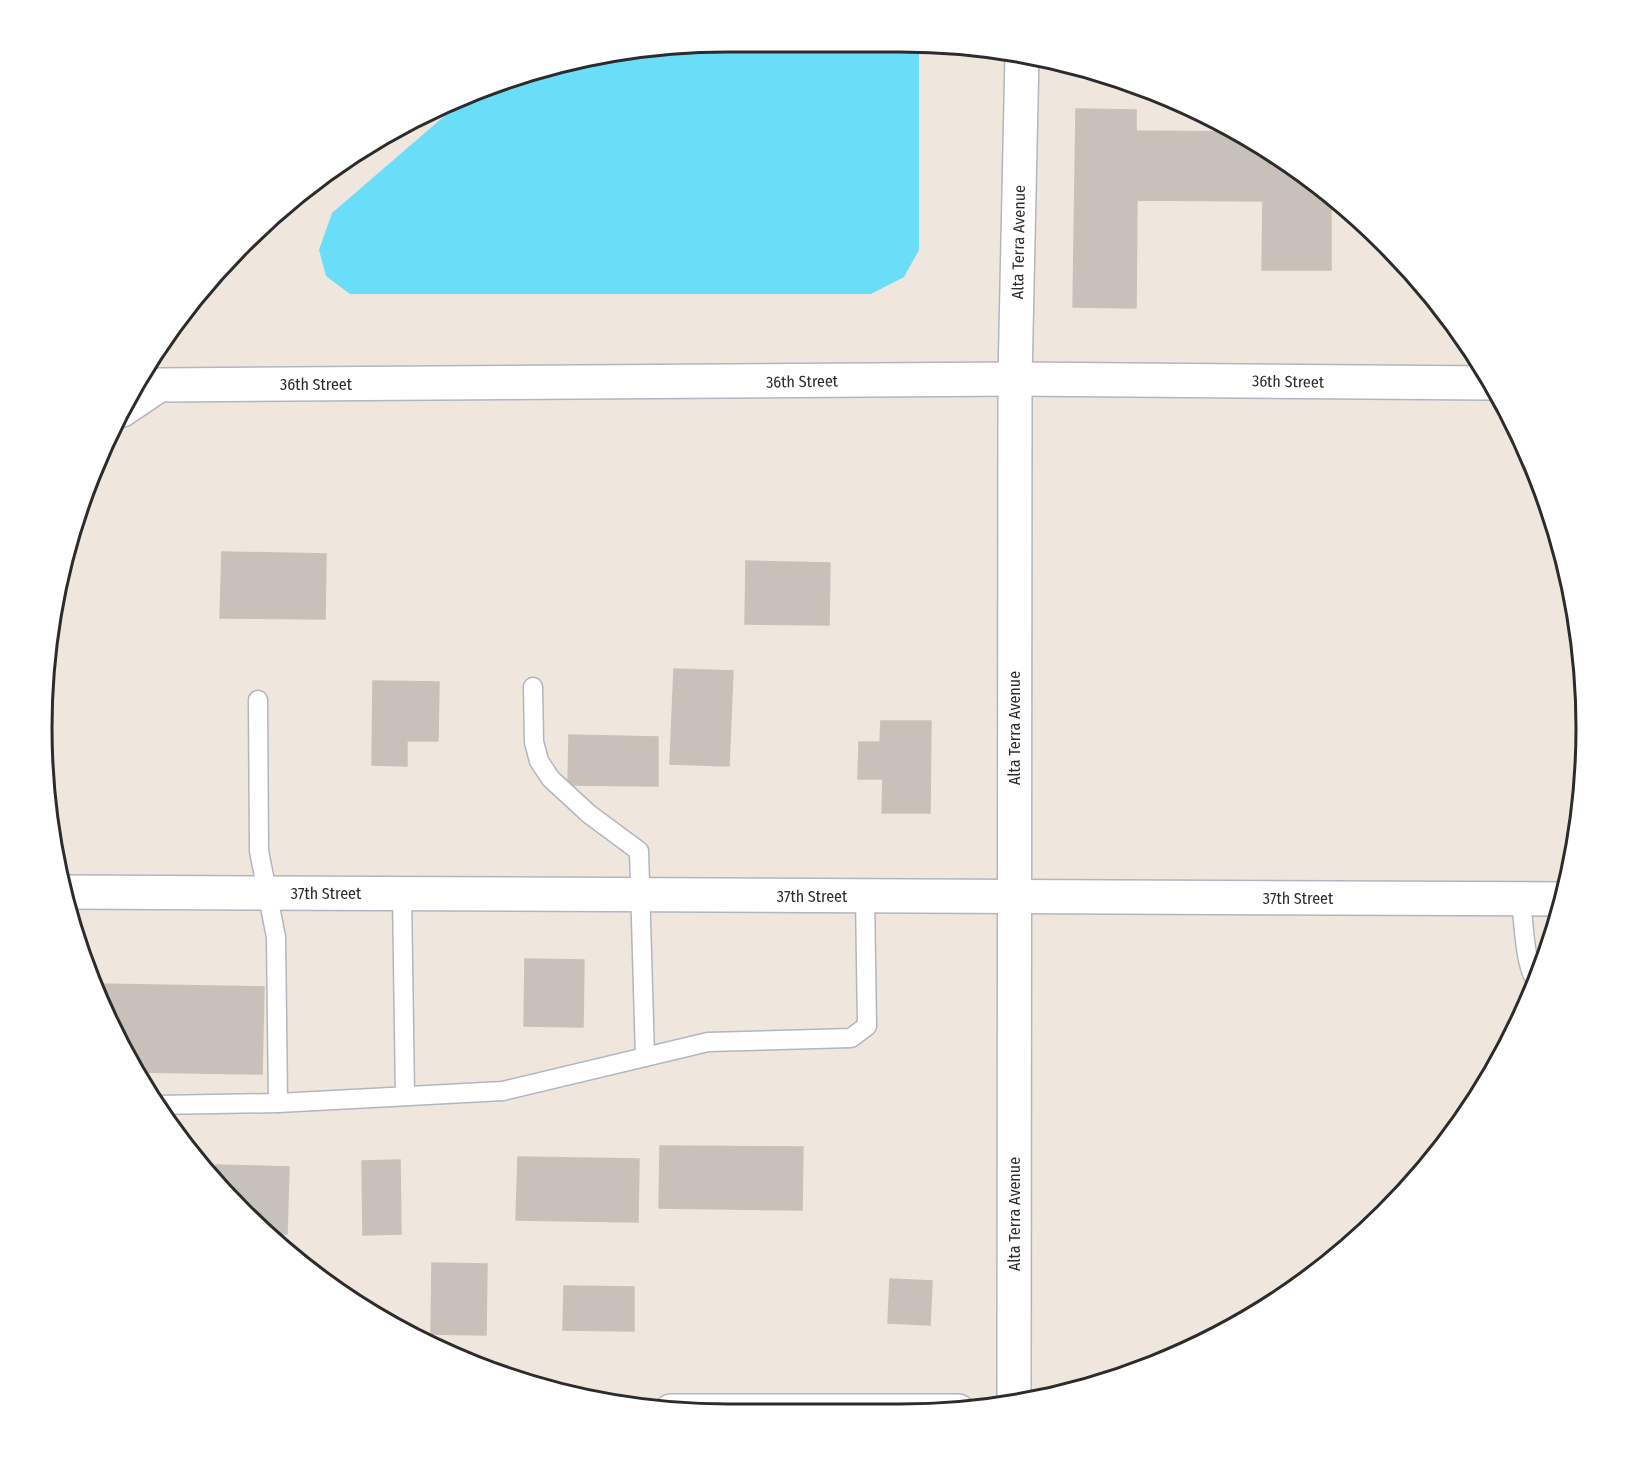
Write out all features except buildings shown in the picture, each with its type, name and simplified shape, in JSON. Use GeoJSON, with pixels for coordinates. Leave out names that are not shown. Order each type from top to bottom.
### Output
{"type":"FeatureCollection","features":[{"type":"Feature","properties":{"kind":"street","name":"Alta Terra Avenue"},"geometry":{"type":"LineString","coordinates":[[1014,1395],[1015,379],[1022,64]]}},
{"type":"Feature","properties":{"kind":"street","name":"36th Street"},"geometry":{"type":"LineString","coordinates":[[138,399],[159,385],[1015,379],[1480,383]]}},
{"type":"Feature","properties":{"kind":"street","name":"37th Street"},"geometry":{"type":"LineString","coordinates":[[73,892],[1553,899]]}},
{"type":"Feature","properties":{"kind":"lane"},"geometry":{"type":"LineString","coordinates":[[533,687],[534,742],[539,761],[551,779],[582,807],[639,851],[645,1057]]}},
{"type":"Feature","properties":{"kind":"lane"},"geometry":{"type":"LineString","coordinates":[[258,700],[259,851],[276,938],[278,1103]]}},
{"type":"Feature","properties":{"kind":"lane"},"geometry":{"type":"LineString","coordinates":[[402,893],[405,1096]]}},
{"type":"Feature","properties":{"kind":"lane"},"geometry":{"type":"LineString","coordinates":[[167,1105],[278,1103],[503,1091],[708,1042],[851,1038],[867,1026],[865,896]]}},
{"type":"Feature","properties":{"kind":"lane"},"geometry":{"type":"LineString","coordinates":[[1521,899],[1531,970]]}},
{"type":"Feature","properties":{"kind":"water"},"geometry":{"type":"Polygon","coordinates":[[[919,53],[919,250],[904,277],[871,294],[350,294],[326,276],[319,250],[332,213],[446,115],[511,88],[554,76],[597,65],[684,54],[919,53]]]}}]}
